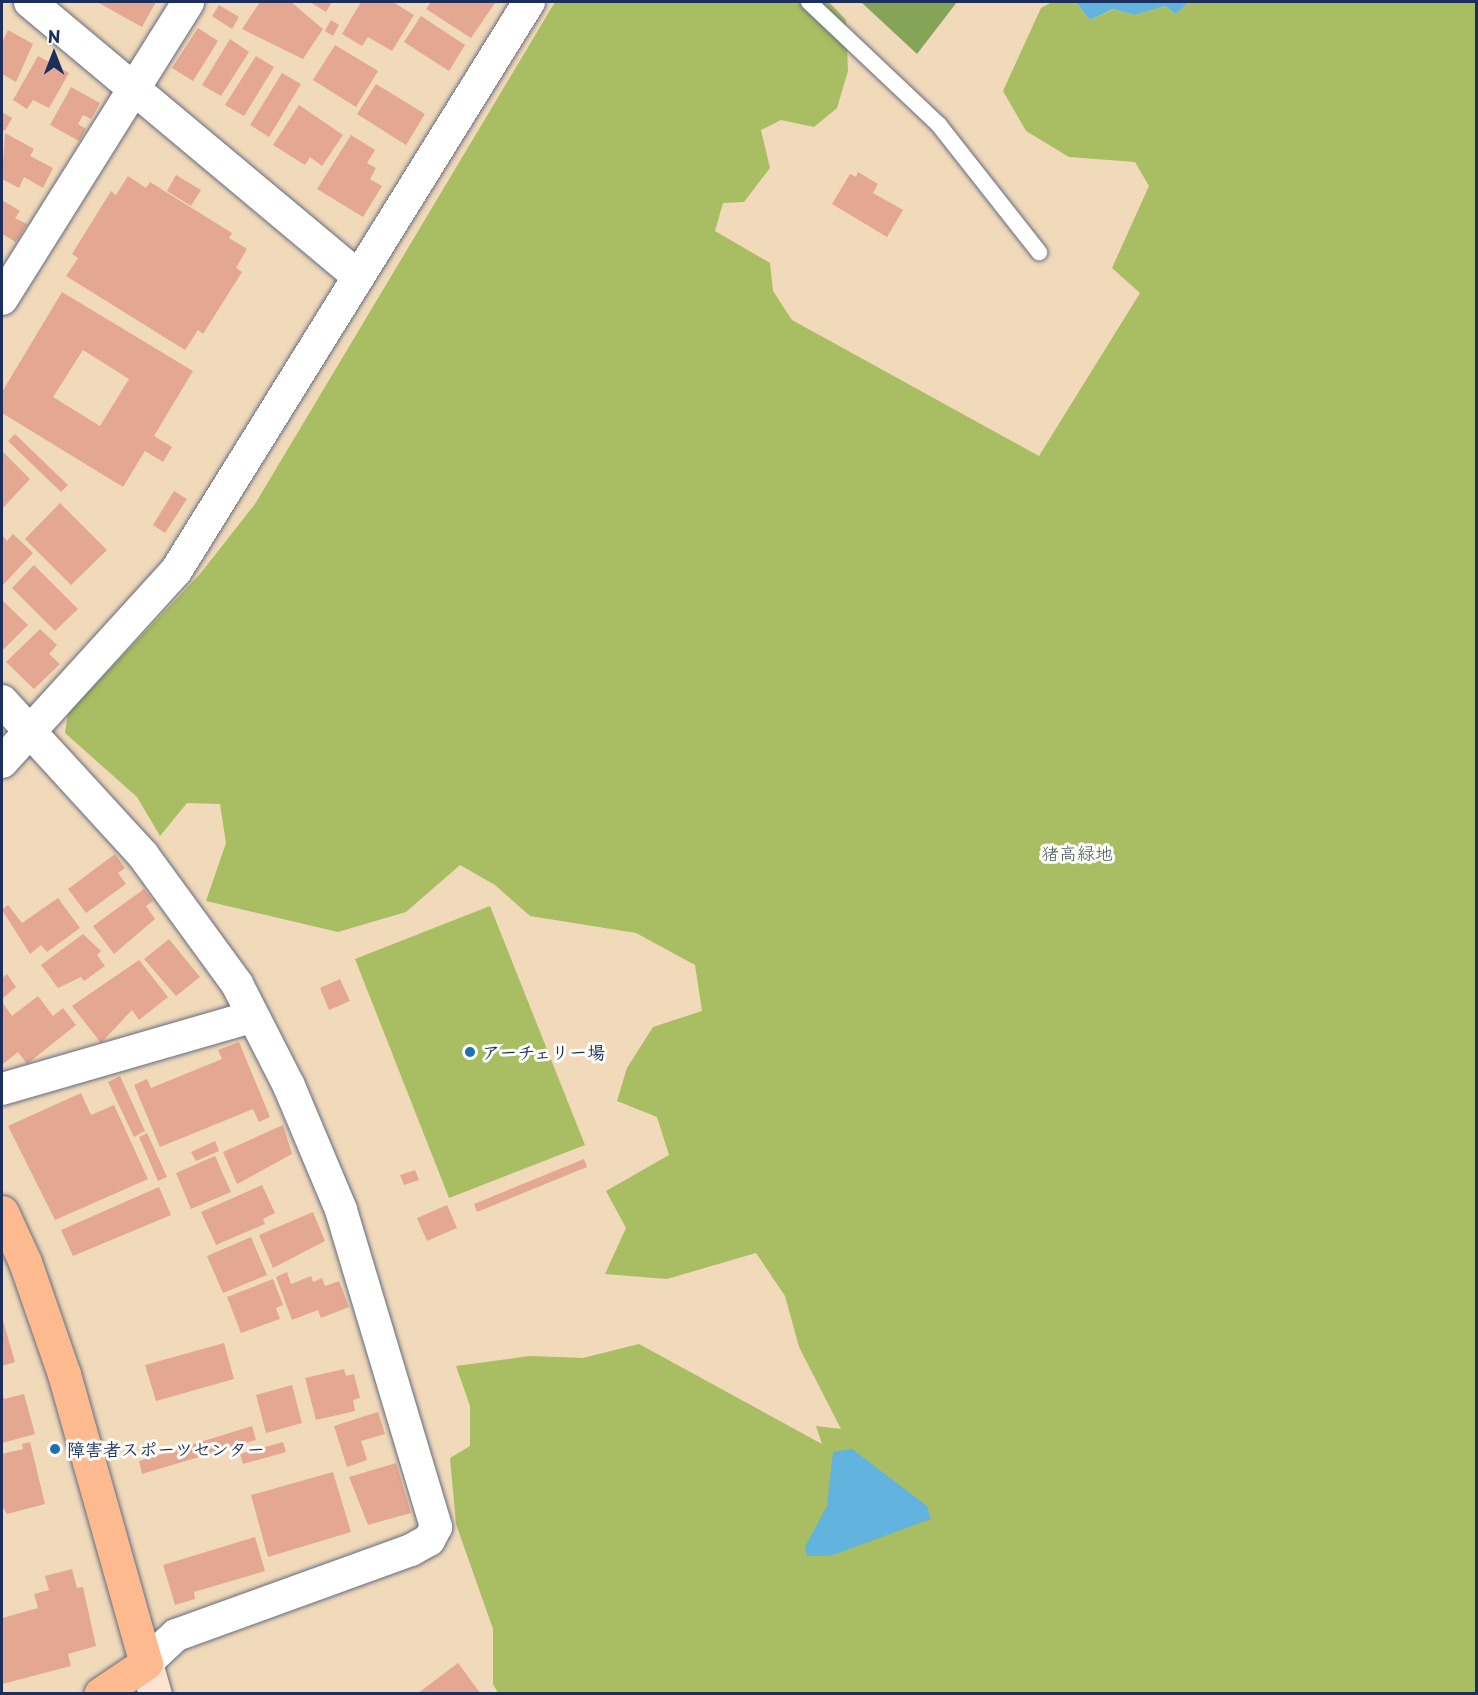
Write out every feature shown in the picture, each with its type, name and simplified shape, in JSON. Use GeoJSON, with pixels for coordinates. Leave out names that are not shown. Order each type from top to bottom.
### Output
{"type":"FeatureCollection","features":[{"type":"Feature","properties":{"kind":"main road"},"geometry":{"type":"LineString","coordinates":[[2,1212],[25,1262],[64,1374],[150,1678],[100,1694]]}},
{"type":"Feature","properties":{"kind":"street"},"geometry":{"type":"LineString","coordinates":[[30,2],[358,276]]}},
{"type":"Feature","properties":{"kind":"street"},"geometry":{"type":"LineString","coordinates":[[2,299],[188,2]]}},
{"type":"Feature","properties":{"kind":"street"},"geometry":{"type":"LineString","coordinates":[[2,762],[176,571],[529,2]]}},
{"type":"Feature","properties":{"kind":"street"},"geometry":{"type":"LineString","coordinates":[[2,702],[143,855],[237,984],[251,1017],[289,1086],[341,1210],[436,1527],[429,1540],[411,1550],[176,1635],[150,1678]]}},
{"type":"Feature","properties":{"kind":"street"},"geometry":{"type":"LineString","coordinates":[[2,1089],[251,1017]]}},
{"type":"Feature","properties":{"kind":"lane"},"geometry":{"type":"LineString","coordinates":[[809,2],[939,125],[1039,252]]}},
{"type":"Feature","properties":{"kind":"green space","name":"猪高緑地"},"geometry":{"type":"Polygon","coordinates":[[[555,2],[829,2],[846,20],[848,71],[837,108],[814,127],[781,120],[761,130],[770,168],[744,202],[723,203],[715,231],[770,263],[773,291],[792,320],[1039,456],[1140,293],[1112,268],[1149,186],[1135,162],[1069,157],[1026,131],[1003,91],[1041,8],[1052,2],[1076,2],[1090,20],[1114,9],[1135,15],[1165,6],[1176,14],[1189,2],[1476,2],[1476,1693],[498,1693],[493,1684],[493,1629],[456,1524],[450,1458],[470,1446],[470,1406],[456,1366],[530,1356],[583,1358],[639,1344],[822,1444],[816,1426],[841,1429],[799,1347],[785,1296],[756,1253],[667,1279],[605,1274],[626,1228],[606,1191],[669,1155],[657,1117],[617,1101],[627,1068],[653,1027],[702,1011],[695,965],[636,933],[530,916],[495,885],[460,865],[406,912],[338,932],[206,901],[226,843],[220,804],[187,803],[160,836],[137,797],[65,733],[68,713],[200,574],[255,504],[555,2]]]}},
{"type":"Feature","properties":{"kind":"green space"},"geometry":{"type":"Polygon","coordinates":[[[861,2],[957,2],[917,54],[861,2]]]}},
{"type":"Feature","properties":{"kind":"green space","name":"アーチェリー場"},"geometry":{"type":"Polygon","coordinates":[[[490,906],[585,1145],[449,1198],[355,959],[490,906]]]}},
{"type":"Feature","properties":{"kind":"water"},"geometry":{"type":"Polygon","coordinates":[[[1076,2],[1189,2],[1176,14],[1165,6],[1135,15],[1113,9],[1090,20],[1076,2]]]}},
{"type":"Feature","properties":{"kind":"water"},"geometry":{"type":"Polygon","coordinates":[[[852,1449],[927,1506],[931,1519],[830,1556],[807,1556],[805,1547],[827,1506],[833,1452],[852,1449]]]}},
{"type":"Feature","properties":{"kind":"building"},"geometry":{"type":"Polygon","coordinates":[[[97,2],[156,2],[142,27],[97,2]]]}},
{"type":"Feature","properties":{"kind":"building"},"geometry":{"type":"Polygon","coordinates":[[[260,2],[291,2],[323,29],[303,59],[242,29],[260,2]]]}},
{"type":"Feature","properties":{"kind":"building"},"geometry":{"type":"Polygon","coordinates":[[[310,2],[332,2],[326,12],[310,2]]]}},
{"type":"Feature","properties":{"kind":"building"},"geometry":{"type":"Polygon","coordinates":[[[361,2],[393,2],[414,15],[392,51],[368,37],[362,46],[342,34],[361,2]]]}},
{"type":"Feature","properties":{"kind":"building"},"geometry":{"type":"Polygon","coordinates":[[[431,2],[495,3],[471,38],[426,9],[431,2]]]}},
{"type":"Feature","properties":{"kind":"building"},"geometry":{"type":"Polygon","coordinates":[[[219,5],[239,17],[232,29],[212,16],[219,5]]]}},
{"type":"Feature","properties":{"kind":"building"},"geometry":{"type":"Polygon","coordinates":[[[421,16],[465,45],[449,71],[404,42],[421,16]]]}},
{"type":"Feature","properties":{"kind":"building"},"geometry":{"type":"Polygon","coordinates":[[[331,20],[339,25],[333,36],[325,31],[331,20]]]}},
{"type":"Feature","properties":{"kind":"building"},"geometry":{"type":"Polygon","coordinates":[[[198,28],[218,41],[193,81],[172,68],[198,28]]]}},
{"type":"Feature","properties":{"kind":"building"},"geometry":{"type":"Polygon","coordinates":[[[8,30],[33,44],[16,82],[2,74],[2,43],[8,30]]]}},
{"type":"Feature","properties":{"kind":"building"},"geometry":{"type":"Polygon","coordinates":[[[230,39],[249,52],[221,96],[202,85],[230,39]]]}},
{"type":"Feature","properties":{"kind":"building"},"geometry":{"type":"Polygon","coordinates":[[[335,45],[378,71],[356,107],[313,80],[335,45]]]}},
{"type":"Feature","properties":{"kind":"building"},"geometry":{"type":"Polygon","coordinates":[[[38,56],[69,73],[49,108],[33,100],[27,109],[13,100],[38,56]]]}},
{"type":"Feature","properties":{"kind":"building"},"geometry":{"type":"Polygon","coordinates":[[[256,56],[274,67],[244,116],[225,105],[256,56]]]}},
{"type":"Feature","properties":{"kind":"building"},"geometry":{"type":"Polygon","coordinates":[[[282,73],[301,84],[269,137],[250,125],[282,73]]]}},
{"type":"Feature","properties":{"kind":"building"},"geometry":{"type":"Polygon","coordinates":[[[376,84],[425,114],[406,145],[357,114],[376,84]]]}},
{"type":"Feature","properties":{"kind":"building"},"geometry":{"type":"Polygon","coordinates":[[[71,87],[100,103],[91,119],[83,115],[78,124],[86,129],[79,141],[50,125],[71,87]]]}},
{"type":"Feature","properties":{"kind":"building"},"geometry":{"type":"Polygon","coordinates":[[[299,105],[343,135],[322,166],[310,157],[305,165],[273,145],[299,105]]]}},
{"type":"Feature","properties":{"kind":"building"},"geometry":{"type":"Polygon","coordinates":[[[2,112],[12,118],[5,131],[2,129],[2,112]]]}},
{"type":"Feature","properties":{"kind":"building"},"geometry":{"type":"Polygon","coordinates":[[[5,133],[34,149],[30,156],[53,168],[43,188],[24,177],[19,188],[2,179],[5,133]]]}},
{"type":"Feature","properties":{"kind":"building"},"geometry":{"type":"Polygon","coordinates":[[[351,135],[375,150],[367,163],[376,168],[370,179],[382,186],[363,217],[317,189],[351,135]]]}},
{"type":"Feature","properties":{"kind":"building"},"geometry":{"type":"Polygon","coordinates":[[[858,172],[878,184],[873,193],[903,210],[887,237],[832,204],[850,174],[856,177],[858,172]]]}},
{"type":"Feature","properties":{"kind":"building"},"geometry":{"type":"Polygon","coordinates":[[[176,175],[201,190],[191,206],[167,191],[176,175]]]}},
{"type":"Feature","properties":{"kind":"building"},"geometry":{"type":"Polygon","coordinates":[[[128,176],[146,188],[150,182],[232,233],[229,238],[247,249],[236,268],[242,272],[203,334],[198,330],[185,350],[66,276],[78,258],[72,254],[111,191],[116,195],[128,176]]]}},
{"type":"Feature","properties":{"kind":"building"},"geometry":{"type":"Polygon","coordinates":[[[2,200],[20,211],[15,218],[27,224],[16,242],[2,234],[2,200]]]}},
{"type":"Feature","properties":{"kind":"building"},"geometry":{"type":"Polygon","coordinates":[[[62,292],[193,371],[154,436],[172,447],[163,462],[145,451],[123,487],[2,413],[2,392],[62,292]],[[83,350],[53,397],[100,426],[129,379],[83,350]]]}},
{"type":"Feature","properties":{"kind":"building"},"geometry":{"type":"Polygon","coordinates":[[[15,434],[68,485],[61,492],[8,441],[15,434]]]}},
{"type":"Feature","properties":{"kind":"building"},"geometry":{"type":"Polygon","coordinates":[[[2,451],[30,479],[2,509],[2,451]]]}},
{"type":"Feature","properties":{"kind":"building"},"geometry":{"type":"Polygon","coordinates":[[[174,491],[187,499],[165,533],[153,525],[174,491]]]}},
{"type":"Feature","properties":{"kind":"building"},"geometry":{"type":"Polygon","coordinates":[[[60,503],[107,550],[71,585],[25,539],[60,503]]]}},
{"type":"Feature","properties":{"kind":"building"},"geometry":{"type":"Polygon","coordinates":[[[13,534],[33,553],[2,586],[2,535],[7,541],[13,534]]]}},
{"type":"Feature","properties":{"kind":"building"},"geometry":{"type":"Polygon","coordinates":[[[34,565],[78,609],[55,631],[12,588],[34,565]]]}},
{"type":"Feature","properties":{"kind":"building"},"geometry":{"type":"Polygon","coordinates":[[[2,600],[28,625],[2,651],[2,600]]]}},
{"type":"Feature","properties":{"kind":"building"},"geometry":{"type":"Polygon","coordinates":[[[40,629],[57,645],[49,654],[60,664],[34,689],[6,662],[40,629]]]}},
{"type":"Feature","properties":{"kind":"building"},"geometry":{"type":"Polygon","coordinates":[[[115,854],[125,868],[118,873],[126,884],[86,913],[68,889],[115,854]]]}},
{"type":"Feature","properties":{"kind":"building"},"geometry":{"type":"Polygon","coordinates":[[[144,889],[153,901],[146,906],[155,919],[114,954],[93,926],[144,889]]]}},
{"type":"Feature","properties":{"kind":"building"},"geometry":{"type":"Polygon","coordinates":[[[58,898],[80,928],[47,952],[41,945],[30,954],[2,910],[8,905],[22,923],[58,898]]]}},
{"type":"Feature","properties":{"kind":"building"},"geometry":{"type":"Polygon","coordinates":[[[83,934],[101,951],[97,955],[105,966],[84,981],[81,977],[58,988],[41,965],[83,934]]]}},
{"type":"Feature","properties":{"kind":"building"},"geometry":{"type":"Polygon","coordinates":[[[169,939],[200,977],[176,996],[144,959],[169,939]]]}},
{"type":"Feature","properties":{"kind":"building"},"geometry":{"type":"Polygon","coordinates":[[[139,960],[168,997],[139,1020],[132,1010],[101,1043],[72,1006],[139,960]]]}},
{"type":"Feature","properties":{"kind":"building"},"geometry":{"type":"Polygon","coordinates":[[[7,974],[16,987],[2,999],[2,978],[7,974]]]}},
{"type":"Feature","properties":{"kind":"building"},"geometry":{"type":"Polygon","coordinates":[[[340,979],[350,1001],[329,1010],[320,988],[340,979]]]}},
{"type":"Feature","properties":{"kind":"building"},"geometry":{"type":"Polygon","coordinates":[[[38,996],[53,1016],[63,1008],[76,1025],[27,1064],[18,1052],[2,1065],[2,1002],[12,1016],[38,996]]]}},
{"type":"Feature","properties":{"kind":"building"},"geometry":{"type":"Polygon","coordinates":[[[239,1042],[270,1117],[259,1122],[253,1109],[160,1147],[134,1085],[147,1079],[151,1088],[222,1059],[218,1050],[239,1042]]]}},
{"type":"Feature","properties":{"kind":"building"},"geometry":{"type":"Polygon","coordinates":[[[120,1076],[145,1131],[134,1137],[108,1082],[120,1076]]]}},
{"type":"Feature","properties":{"kind":"building"},"geometry":{"type":"Polygon","coordinates":[[[81,1093],[91,1115],[114,1105],[148,1179],[55,1220],[8,1126],[81,1093]]]}},
{"type":"Feature","properties":{"kind":"building"},"geometry":{"type":"Polygon","coordinates":[[[283,1125],[292,1154],[237,1184],[223,1152],[283,1125]]]}},
{"type":"Feature","properties":{"kind":"building"},"geometry":{"type":"Polygon","coordinates":[[[147,1133],[167,1177],[158,1181],[139,1137],[147,1133]]]}},
{"type":"Feature","properties":{"kind":"building"},"geometry":{"type":"Polygon","coordinates":[[[215,1141],[219,1151],[196,1161],[191,1152],[215,1141]]]}},
{"type":"Feature","properties":{"kind":"building"},"geometry":{"type":"Polygon","coordinates":[[[215,1156],[231,1192],[191,1209],[176,1173],[215,1156]]]}},
{"type":"Feature","properties":{"kind":"building"},"geometry":{"type":"Polygon","coordinates":[[[584,1159],[587,1167],[477,1212],[474,1204],[584,1159]]]}},
{"type":"Feature","properties":{"kind":"building"},"geometry":{"type":"Polygon","coordinates":[[[415,1170],[419,1180],[404,1185],[400,1175],[415,1170]]]}},
{"type":"Feature","properties":{"kind":"building"},"geometry":{"type":"Polygon","coordinates":[[[262,1185],[275,1213],[263,1219],[265,1224],[216,1245],[201,1212],[262,1185]]]}},
{"type":"Feature","properties":{"kind":"building"},"geometry":{"type":"Polygon","coordinates":[[[159,1187],[171,1215],[73,1256],[61,1230],[159,1187]]]}},
{"type":"Feature","properties":{"kind":"building"},"geometry":{"type":"Polygon","coordinates":[[[447,1205],[457,1228],[427,1241],[417,1218],[447,1205]]]}},
{"type":"Feature","properties":{"kind":"building"},"geometry":{"type":"Polygon","coordinates":[[[313,1212],[325,1241],[273,1268],[259,1235],[313,1212]]]}},
{"type":"Feature","properties":{"kind":"building"},"geometry":{"type":"Polygon","coordinates":[[[251,1237],[267,1275],[223,1293],[207,1256],[251,1237]]]}},
{"type":"Feature","properties":{"kind":"building"},"geometry":{"type":"Polygon","coordinates":[[[287,1272],[291,1284],[311,1276],[313,1282],[322,1278],[325,1286],[339,1281],[349,1307],[321,1318],[318,1310],[292,1320],[276,1277],[287,1272]]]}},
{"type":"Feature","properties":{"kind":"building"},"geometry":{"type":"Polygon","coordinates":[[[273,1279],[283,1305],[276,1308],[280,1319],[241,1333],[227,1297],[273,1279]]]}},
{"type":"Feature","properties":{"kind":"building"},"geometry":{"type":"Polygon","coordinates":[[[2,1317],[15,1362],[2,1366],[2,1317]]]}},
{"type":"Feature","properties":{"kind":"building"},"geometry":{"type":"Polygon","coordinates":[[[224,1343],[234,1379],[156,1401],[145,1365],[224,1343]]]}},
{"type":"Feature","properties":{"kind":"building"},"geometry":{"type":"Polygon","coordinates":[[[344,1369],[346,1376],[354,1374],[360,1398],[353,1400],[355,1411],[316,1420],[305,1378],[344,1369]]]}},
{"type":"Feature","properties":{"kind":"building"},"geometry":{"type":"Polygon","coordinates":[[[292,1385],[302,1423],[266,1433],[256,1395],[292,1385]]]}},
{"type":"Feature","properties":{"kind":"building"},"geometry":{"type":"Polygon","coordinates":[[[2,1393],[4,1399],[24,1394],[35,1434],[2,1443],[2,1393]]]}},
{"type":"Feature","properties":{"kind":"building"},"geometry":{"type":"Polygon","coordinates":[[[378,1412],[385,1434],[361,1441],[367,1460],[347,1467],[334,1426],[378,1412]]]}},
{"type":"Feature","properties":{"kind":"building"},"geometry":{"type":"Polygon","coordinates":[[[252,1426],[256,1440],[142,1474],[139,1461],[252,1426]]]}},
{"type":"Feature","properties":{"kind":"building"},"geometry":{"type":"Polygon","coordinates":[[[30,1442],[45,1504],[7,1514],[2,1506],[2,1454],[23,1449],[22,1444],[30,1442]]]}},
{"type":"Feature","properties":{"kind":"building"},"geometry":{"type":"Polygon","coordinates":[[[283,1442],[286,1452],[243,1464],[240,1454],[283,1442]]]}},
{"type":"Feature","properties":{"kind":"building"},"geometry":{"type":"Polygon","coordinates":[[[396,1463],[411,1513],[368,1525],[349,1477],[396,1463]]]}},
{"type":"Feature","properties":{"kind":"building"},"geometry":{"type":"Polygon","coordinates":[[[333,1472],[351,1532],[268,1557],[251,1495],[333,1472]]]}},
{"type":"Feature","properties":{"kind":"building"},"geometry":{"type":"Polygon","coordinates":[[[255,1537],[265,1571],[194,1592],[195,1599],[175,1605],[163,1565],[255,1537]]]}},
{"type":"Feature","properties":{"kind":"building"},"geometry":{"type":"Polygon","coordinates":[[[72,1569],[77,1588],[83,1587],[96,1646],[68,1654],[71,1666],[2,1684],[2,1618],[38,1608],[34,1594],[49,1590],[45,1576],[72,1569]]]}},
{"type":"Feature","properties":{"kind":"building"},"geometry":{"type":"Polygon","coordinates":[[[458,1663],[481,1694],[417,1694],[458,1663]]]}},
{"type":"Feature","properties":{"kind":"place","name":"アーチェリー場"},"geometry":{"type":"Point","coordinates":[470,1052]}},
{"type":"Feature","properties":{"kind":"place","name":"障害者スポーツセンター"},"geometry":{"type":"Point","coordinates":[55,1449]}}]}
